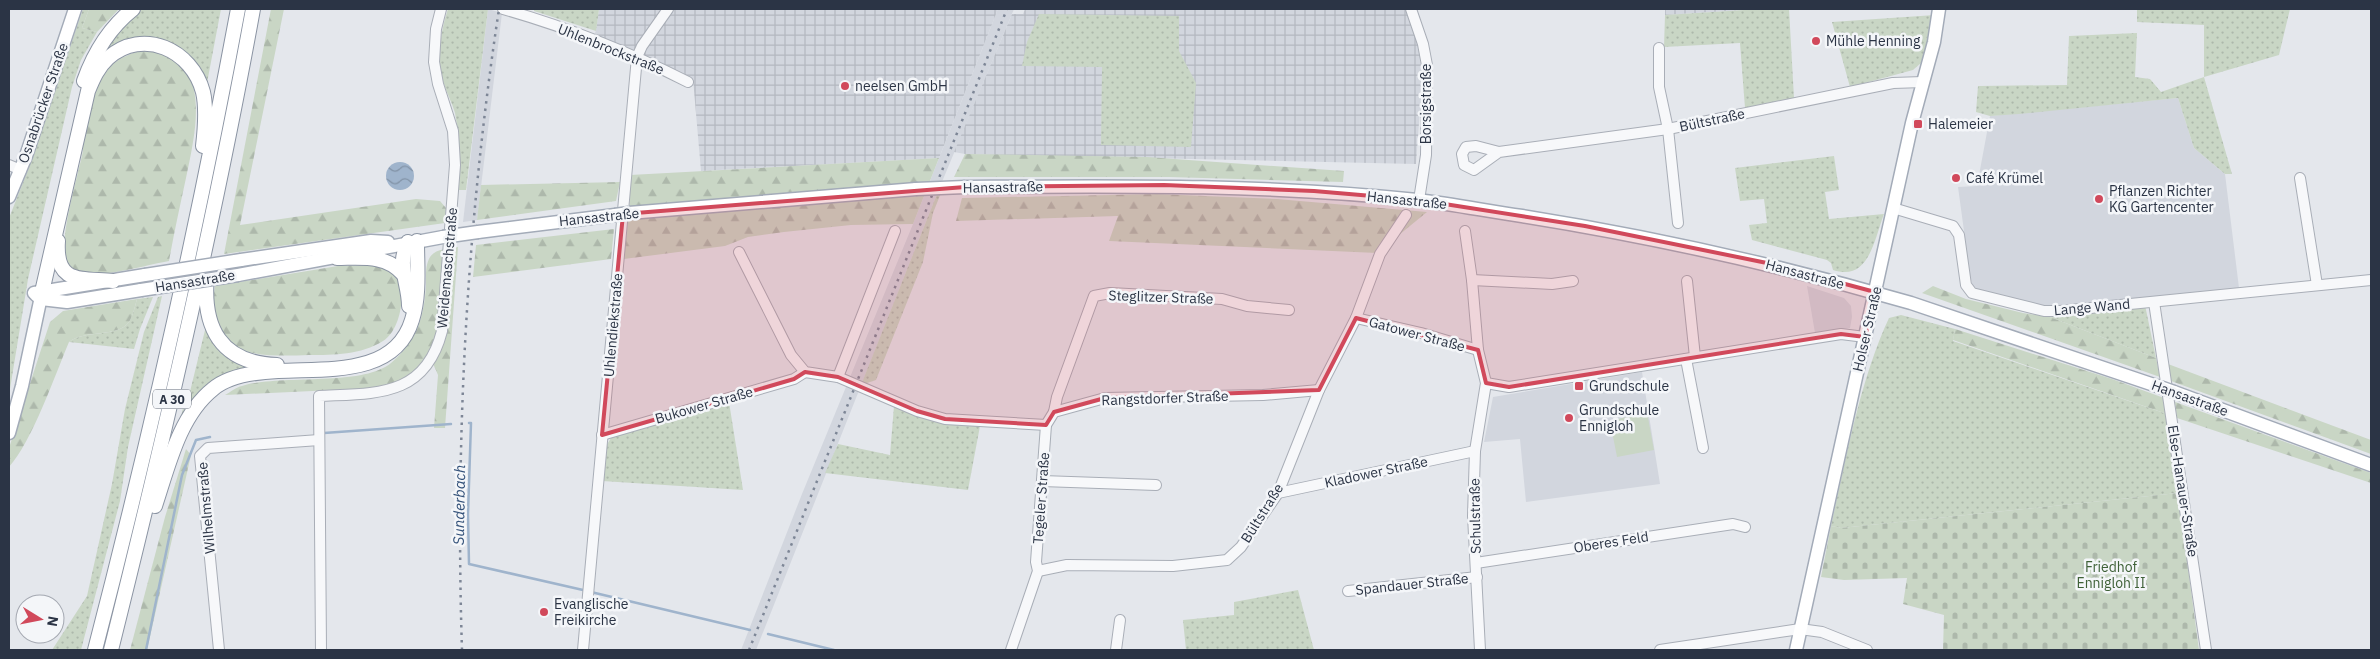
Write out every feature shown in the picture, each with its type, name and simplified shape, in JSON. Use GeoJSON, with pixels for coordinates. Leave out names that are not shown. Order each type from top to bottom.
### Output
{"type":"FeatureCollection","features":[{"type":"Feature","properties":{"kind":"highway"},"geometry":{"type":"LineString","coordinates":[[39,295],[83,84],[92,60],[105,38],[133,9]]}},
{"type":"Feature","properties":{"kind":"highway","name":"A 30"},"geometry":{"type":"LineString","coordinates":[[95,650],[141,467],[195,224],[238,9]]}},
{"type":"Feature","properties":{"kind":"highway","name":"A 30"},"geometry":{"type":"LineString","coordinates":[[111,650],[168,419],[215,207],[253,9]]}},
{"type":"Feature","properties":{"kind":"highway"},"geometry":{"type":"LineString","coordinates":[[39,295],[88,91],[96,73],[108,58],[122,48],[138,44],[154,44],[170,48],[184,59],[194,71],[203,93],[205,127],[195,224]]}},
{"type":"Feature","properties":{"kind":"highway"},"geometry":{"type":"LineString","coordinates":[[215,207],[205,297],[207,313],[214,334],[224,346],[242,358],[258,363],[284,365],[355,361],[377,353],[395,341],[404,327],[409,311],[409,296],[403,274],[402,260],[412,242]]}},
{"type":"Feature","properties":{"kind":"highway"},"geometry":{"type":"LineString","coordinates":[[59,216],[57,252],[60,264],[68,275],[80,280],[113,280]]}},
{"type":"Feature","properties":{"kind":"highway"},"geometry":{"type":"LineString","coordinates":[[126,589],[176,445],[191,413],[213,388],[240,376],[267,371],[362,365],[386,355],[407,332],[413,319],[417,288],[412,242]]}},
{"type":"Feature","properties":{"kind":"highway"},"geometry":{"type":"LineString","coordinates":[[337,258],[373,258],[388,261],[403,274]]}},
{"type":"Feature","properties":{"kind":"main road","name":"Osnabrücker Straße"},"geometry":{"type":"LineString","coordinates":[[9,197],[75,9]]}},
{"type":"Feature","properties":{"kind":"main road","name":"Holser Straße"},"geometry":{"type":"LineString","coordinates":[[1796,650],[1912,123],[1934,42],[1939,9]]}},
{"type":"Feature","properties":{"kind":"main road","name":"Hansastraße"},"geometry":{"type":"LineString","coordinates":[[39,295],[66,302],[337,258],[443,237],[615,215],[916,189],[1164,185],[1314,191],[1419,200],[1676,243],[1766,263],[1911,303],[2160,387],[2371,465]]}},
{"type":"Feature","properties":{"kind":"main road","name":"Hansastraße"},"geometry":{"type":"LineString","coordinates":[[39,295],[113,280],[371,241],[412,242]]}},
{"type":"Feature","properties":{"kind":"main road"},"geometry":{"type":"LineString","coordinates":[[9,433],[11,410],[39,295]]}},
{"type":"Feature","properties":{"kind":"street","name":"Weidemaschstraße"},"geometry":{"type":"LineString","coordinates":[[321,650],[319,396],[372,393],[397,389],[417,376],[429,364],[437,349],[444,314],[455,164],[453,131],[438,84],[434,62],[436,29],[441,9]]}},
{"type":"Feature","properties":{"kind":"street","name":"Uhlenbrockstraße"},"geometry":{"type":"LineString","coordinates":[[503,9],[530,16],[637,57],[688,82]]}},
{"type":"Feature","properties":{"kind":"street","name":"Uhlendiekstraße"},"geometry":{"type":"LineString","coordinates":[[583,650],[637,57],[642,46],[668,9]]}},
{"type":"Feature","properties":{"kind":"street","name":"Borsigstraße"},"geometry":{"type":"LineString","coordinates":[[1411,9],[1423,44],[1427,65],[1426,155],[1419,200]]}},
{"type":"Feature","properties":{"kind":"street"},"geometry":{"type":"LineString","coordinates":[[1660,48],[1659,87],[1668,129],[1678,223]]}},
{"type":"Feature","properties":{"kind":"street","name":"Bültstraße"},"geometry":{"type":"LineString","coordinates":[[1499,152],[1668,129],[1893,83],[1923,82]]}},
{"type":"Feature","properties":{"kind":"street"},"geometry":{"type":"LineString","coordinates":[[9,165],[20,170]]}},
{"type":"Feature","properties":{"kind":"street"},"geometry":{"type":"LineString","coordinates":[[2300,178],[2317,285]]}},
{"type":"Feature","properties":{"kind":"street","name":"Lange Wand"},"geometry":{"type":"LineString","coordinates":[[1893,208],[1952,226],[1959,235],[1966,284],[1972,293],[2044,311],[2371,280]]}},
{"type":"Feature","properties":{"kind":"street","name":"Bültstraße"},"geometry":{"type":"LineString","coordinates":[[1038,571],[1067,565],[1173,566],[1227,560],[1241,547],[1278,493],[1320,390],[1356,318],[1380,254],[1406,215]]}},
{"type":"Feature","properties":{"kind":"street"},"geometry":{"type":"LineString","coordinates":[[838,377],[895,231]]}},
{"type":"Feature","properties":{"kind":"street","name":"Gatower Straße"},"geometry":{"type":"LineString","coordinates":[[1465,231],[1472,280],[1478,350],[1481,362]]}},
{"type":"Feature","properties":{"kind":"street"},"geometry":{"type":"LineString","coordinates":[[739,252],[791,355],[805,372],[838,377],[916,411],[945,419],[1046,425],[1054,412]]}},
{"type":"Feature","properties":{"kind":"street"},"geometry":{"type":"LineString","coordinates":[[1472,280],[1552,284],[1573,281]]}},
{"type":"Feature","properties":{"kind":"street"},"geometry":{"type":"LineString","coordinates":[[1687,281],[1690,358],[1702,448]]}},
{"type":"Feature","properties":{"kind":"street","name":"Steglitzer Straße"},"geometry":{"type":"LineString","coordinates":[[1054,412],[1057,397],[1094,296],[1110,294],[1222,298],[1247,306],[1289,310]]}},
{"type":"Feature","properties":{"kind":"street","name":"Else-Hanauer-Straße"},"geometry":{"type":"LineString","coordinates":[[2154,302],[2206,650]]}},
{"type":"Feature","properties":{"kind":"street","name":"Gatower Straße"},"geometry":{"type":"LineString","coordinates":[[1356,318],[1421,333],[1478,350]]}},
{"type":"Feature","properties":{"kind":"street"},"geometry":{"type":"LineString","coordinates":[[1486,383],[1508,386],[1841,334],[1865,337]]}},
{"type":"Feature","properties":{"kind":"street","name":"Schulstraße"},"geometry":{"type":"LineString","coordinates":[[1480,650],[1473,516],[1475,451],[1486,383],[1481,362]]}},
{"type":"Feature","properties":{"kind":"street","name":"Bukower Straße"},"geometry":{"type":"LineString","coordinates":[[602,435],[794,379],[805,372]]}},
{"type":"Feature","properties":{"kind":"street","name":"Rangstdorfer Straße"},"geometry":{"type":"LineString","coordinates":[[1054,412],[1104,398],[1263,395],[1320,390]]}},
{"type":"Feature","properties":{"kind":"street","name":"Tegeler Straße"},"geometry":{"type":"LineString","coordinates":[[1038,571],[1036,562],[1046,425]]}},
{"type":"Feature","properties":{"kind":"street","name":"Wilhelmstraße"},"geometry":{"type":"LineString","coordinates":[[219,650],[200,456],[208,448],[319,440]]}},
{"type":"Feature","properties":{"kind":"street","name":"Kladower Straße"},"geometry":{"type":"LineString","coordinates":[[1278,493],[1475,451]]}},
{"type":"Feature","properties":{"kind":"street"},"geometry":{"type":"LineString","coordinates":[[1042,481],[1156,485]]}},
{"type":"Feature","properties":{"kind":"street","name":"Oberes Feld"},"geometry":{"type":"LineString","coordinates":[[1476,563],[1733,524],[1745,527]]}},
{"type":"Feature","properties":{"kind":"street"},"geometry":{"type":"LineString","coordinates":[[1011,650],[1038,571]]}},
{"type":"Feature","properties":{"kind":"street","name":"Spandauer Straße"},"geometry":{"type":"LineString","coordinates":[[1348,591],[1477,577]]}},
{"type":"Feature","properties":{"kind":"street"},"geometry":{"type":"LineString","coordinates":[[1116,650],[1120,620]]}},
{"type":"Feature","properties":{"kind":"street"},"geometry":{"type":"LineString","coordinates":[[1660,650],[1800,629],[1822,632],[1867,650]]}},
{"type":"Feature","properties":{"kind":"highlighted area"},"geometry":{"type":"Polygon","coordinates":[[[1164,185],[1314,191],[1419,200],[1585,226],[1767,263],[1875,292],[1865,337],[1841,334],[1509,387],[1486,383],[1478,350],[1356,318],[1319,390],[1105,398],[1054,412],[1046,425],[945,419],[917,411],[838,377],[805,372],[794,379],[602,435],[623,214],[965,187],[1164,185]]]}},
{"type":"Feature","properties":{"kind":"shaded area"},"geometry":{"type":"Polygon","coordinates":[[[488,9],[502,13],[477,220],[463,222],[488,9]]]}},
{"type":"Feature","properties":{"kind":"shaded area"},"geometry":{"type":"Polygon","coordinates":[[[599,9],[998,9],[939,158],[701,171],[693,79],[661,65],[594,44],[599,9]]]}},
{"type":"Feature","properties":{"kind":"shaded area"},"geometry":{"type":"Polygon","coordinates":[[[998,9],[1014,9],[939,189],[756,650],[741,650],[802,494],[913,224],[998,9]]]}},
{"type":"Feature","properties":{"kind":"shaded area"},"geometry":{"type":"Polygon","coordinates":[[[1025,9],[1406,9],[1420,48],[1423,67],[1416,164],[965,154],[954,152],[1012,14],[1023,14],[1025,9]]]}},
{"type":"Feature","properties":{"kind":"shaded area"},"geometry":{"type":"Polygon","coordinates":[[[1665,9],[1760,9],[1665,15],[1665,9]]]}},
{"type":"Feature","properties":{"kind":"shaded area"},"geometry":{"type":"Polygon","coordinates":[[[2178,98],[2194,148],[2225,174],[2239,288],[2049,308],[1974,291],[1970,275],[1958,187],[1977,186],[1990,116],[2178,98]]]}},
{"type":"Feature","properties":{"kind":"shaded area"},"geometry":{"type":"Polygon","coordinates":[[[1807,286],[1844,298],[1851,306],[1850,328],[1815,333],[1807,286]]]}},
{"type":"Feature","properties":{"kind":"shaded area","name":"Grundschule Ennigloh"},"geometry":{"type":"Polygon","coordinates":[[[1642,372],[1660,484],[1526,502],[1520,439],[1484,442],[1493,397],[1642,372]]]}},
{"type":"Feature","properties":{"kind":"green space"},"geometry":{"type":"Polygon","coordinates":[[[83,9],[89,9],[82,28],[97,32],[81,60],[72,87],[28,279],[9,395],[9,218],[28,170],[83,9]]]}},
{"type":"Feature","properties":{"kind":"green space"},"geometry":{"type":"Polygon","coordinates":[[[89,9],[119,9],[97,32],[82,28],[89,9]]]}},
{"type":"Feature","properties":{"kind":"green space"},"geometry":{"type":"Polygon","coordinates":[[[139,9],[221,9],[207,83],[197,68],[186,57],[156,40],[96,66],[108,40],[139,9]]]}},
{"type":"Feature","properties":{"kind":"green space"},"geometry":{"type":"Polygon","coordinates":[[[271,9],[284,9],[240,225],[416,199],[440,201],[446,208],[445,223],[224,254],[271,9]]]}},
{"type":"Feature","properties":{"kind":"green space"},"geometry":{"type":"Polygon","coordinates":[[[448,9],[488,9],[466,190],[459,190],[457,123],[454,109],[443,81],[440,63],[441,35],[448,9]]]}},
{"type":"Feature","properties":{"kind":"green space"},"geometry":{"type":"Polygon","coordinates":[[[534,9],[599,9],[596,31],[534,11],[534,9]]]}},
{"type":"Feature","properties":{"kind":"green space"},"geometry":{"type":"Polygon","coordinates":[[[1789,9],[1794,98],[1745,108],[1740,43],[1664,47],[1665,15],[1789,9]]]}},
{"type":"Feature","properties":{"kind":"green space"},"geometry":{"type":"Polygon","coordinates":[[[2137,9],[2290,9],[2279,55],[2204,77],[2204,25],[2137,22],[2137,9]]]}},
{"type":"Feature","properties":{"kind":"green space"},"geometry":{"type":"Polygon","coordinates":[[[1039,14],[1179,16],[1179,51],[1196,83],[1191,147],[1101,145],[1102,67],[1022,66],[1027,42],[1039,14]]]}},
{"type":"Feature","properties":{"kind":"green space"},"geometry":{"type":"Polygon","coordinates":[[[1935,15],[1921,63],[1913,70],[1850,87],[1832,22],[1935,15]]]}},
{"type":"Feature","properties":{"kind":"green space"},"geometry":{"type":"Polygon","coordinates":[[[2137,33],[2135,77],[2150,79],[2161,92],[2204,77],[2232,174],[2225,174],[2194,148],[2178,98],[2019,114],[1990,116],[1976,112],[1978,86],[2067,85],[2069,36],[2137,33]]]}},
{"type":"Feature","properties":{"kind":"green space"},"geometry":{"type":"Polygon","coordinates":[[[139,51],[164,54],[180,64],[190,78],[195,96],[194,138],[169,261],[109,273],[97,274],[77,271],[68,264],[66,259],[65,232],[83,151],[85,129],[91,104],[107,70],[120,59],[139,51]]]}},
{"type":"Feature","properties":{"kind":"green space"},"geometry":{"type":"Polygon","coordinates":[[[965,154],[1147,157],[1344,171],[1343,182],[1169,177],[954,177],[965,154]]]}},
{"type":"Feature","properties":{"kind":"green space"},"geometry":{"type":"Polygon","coordinates":[[[1834,156],[1839,190],[1825,192],[1829,219],[1884,214],[1873,246],[1862,264],[1855,270],[1845,272],[1833,270],[1831,263],[1827,260],[1752,240],[1749,225],[1767,223],[1764,199],[1740,201],[1735,168],[1834,156]]]}},
{"type":"Feature","properties":{"kind":"green space"},"geometry":{"type":"Polygon","coordinates":[[[939,158],[913,224],[851,225],[784,232],[748,237],[725,246],[624,259],[630,199],[630,175],[939,158]]]}},
{"type":"Feature","properties":{"kind":"green space"},"geometry":{"type":"Polygon","coordinates":[[[620,182],[616,201],[477,220],[481,185],[620,182]]]}},
{"type":"Feature","properties":{"kind":"green space"},"geometry":{"type":"Polygon","coordinates":[[[943,188],[933,213],[923,262],[876,380],[861,385],[939,189],[943,188]]]}},
{"type":"Feature","properties":{"kind":"green space"},"geometry":{"type":"Polygon","coordinates":[[[1157,194],[1277,199],[1427,212],[1377,253],[1109,241],[1118,216],[956,221],[962,198],[1157,194]]]}},
{"type":"Feature","properties":{"kind":"green space"},"geometry":{"type":"Polygon","coordinates":[[[614,229],[611,259],[473,277],[476,245],[614,229]]]}},
{"type":"Feature","properties":{"kind":"green space"},"geometry":{"type":"Polygon","coordinates":[[[458,247],[445,428],[434,428],[438,375],[429,354],[419,367],[407,377],[393,384],[377,388],[225,395],[236,388],[258,383],[361,375],[378,370],[391,363],[407,347],[421,319],[428,260],[439,250],[458,247]]]}},
{"type":"Feature","properties":{"kind":"green space"},"geometry":{"type":"Polygon","coordinates":[[[372,265],[382,267],[393,273],[399,283],[401,292],[400,311],[394,329],[389,336],[375,346],[357,352],[338,354],[290,356],[253,353],[238,348],[226,340],[217,327],[213,310],[215,286],[338,266],[372,265]]]}},
{"type":"Feature","properties":{"kind":"green space"},"geometry":{"type":"Polygon","coordinates":[[[1933,286],[1966,299],[2023,313],[2050,317],[2156,358],[2160,377],[1922,293],[1933,286]]]}},
{"type":"Feature","properties":{"kind":"green space"},"geometry":{"type":"Polygon","coordinates":[[[162,296],[128,447],[120,501],[81,650],[52,650],[56,644],[65,644],[65,630],[87,596],[112,484],[125,409],[144,332],[158,297],[162,296]]]}},
{"type":"Feature","properties":{"kind":"green space"},"geometry":{"type":"Polygon","coordinates":[[[153,297],[134,349],[69,342],[76,338],[109,332],[124,327],[130,320],[137,299],[153,297]]]}},
{"type":"Feature","properties":{"kind":"green space"},"geometry":{"type":"Polygon","coordinates":[[[137,299],[130,320],[124,327],[109,332],[76,338],[69,342],[26,442],[9,467],[9,448],[50,322],[63,311],[137,299]]]}},
{"type":"Feature","properties":{"kind":"green space"},"geometry":{"type":"Polygon","coordinates":[[[2145,305],[2156,358],[2050,317],[2145,305]]]}},
{"type":"Feature","properties":{"kind":"green space"},"geometry":{"type":"Polygon","coordinates":[[[1901,315],[1955,329],[1953,341],[2167,414],[2178,493],[1841,528],[1831,526],[1848,447],[1870,367],[1889,318],[1901,315]]]}},
{"type":"Feature","properties":{"kind":"green space"},"geometry":{"type":"Polygon","coordinates":[[[206,326],[255,367],[238,373],[178,429],[184,404],[187,404],[206,326]]]}},
{"type":"Feature","properties":{"kind":"green space"},"geometry":{"type":"Polygon","coordinates":[[[1955,329],[2112,379],[2164,398],[2167,414],[1953,340],[1955,329]]]}},
{"type":"Feature","properties":{"kind":"green space"},"geometry":{"type":"Polygon","coordinates":[[[2168,364],[2371,440],[2371,454],[2171,381],[2168,364]]]}},
{"type":"Feature","properties":{"kind":"green space"},"geometry":{"type":"Polygon","coordinates":[[[729,402],[743,490],[602,481],[606,446],[611,438],[729,402]]]}},
{"type":"Feature","properties":{"kind":"green space"},"geometry":{"type":"Polygon","coordinates":[[[2175,402],[2371,473],[2371,483],[2177,418],[2175,402]]]}},
{"type":"Feature","properties":{"kind":"green space"},"geometry":{"type":"Polygon","coordinates":[[[894,406],[980,426],[968,490],[825,473],[838,444],[890,455],[894,406]]]}},
{"type":"Feature","properties":{"kind":"green space"},"geometry":{"type":"Polygon","coordinates":[[[1647,412],[1654,450],[1617,457],[1610,421],[1647,412]]]}},
{"type":"Feature","properties":{"kind":"green space"},"geometry":{"type":"Polygon","coordinates":[[[186,449],[191,455],[147,650],[130,650],[165,517],[186,449]]]}},
{"type":"Feature","properties":{"kind":"green space","name":"Friedhof Ennigloh II"},"geometry":{"type":"Polygon","coordinates":[[[2178,493],[2199,650],[1943,650],[1944,615],[1903,604],[1907,578],[1844,580],[1821,577],[1831,526],[1841,528],[2178,493]]]}},
{"type":"Feature","properties":{"kind":"green space"},"geometry":{"type":"Polygon","coordinates":[[[1298,590],[1314,650],[1186,650],[1183,620],[1234,615],[1234,602],[1298,590]]]}},
{"type":"Feature","properties":{"kind":"water"},"geometry":{"type":"Polygon","coordinates":[[[400,162],[410,166],[414,176],[410,186],[400,190],[390,186],[386,176],[390,166],[400,162]]]}},
{"type":"Feature","properties":{"kind":"waterway","name":"Sunderbach"},"geometry":{"type":"LineString","coordinates":[[469,423],[471,423],[468,514],[469,564],[583,590]]}},
{"type":"Feature","properties":{"kind":"waterway","name":"Sunderbach"},"geometry":{"type":"LineString","coordinates":[[324,433],[451,424]]}},
{"type":"Feature","properties":{"kind":"waterway","name":"Sunderbach"},"geometry":{"type":"LineString","coordinates":[[146,650],[182,475],[196,440],[210,437]]}},
{"type":"Feature","properties":{"kind":"waterway","name":"Sunderbach"},"geometry":{"type":"LineString","coordinates":[[591,592],[750,630]]}},
{"type":"Feature","properties":{"kind":"waterway","name":"Sunderbach"},"geometry":{"type":"LineString","coordinates":[[768,634],[834,650]]}},
{"type":"Feature","properties":{"kind":"railway"},"geometry":{"type":"LineString","coordinates":[[462,650],[460,490],[466,329],[471,248],[479,168],[499,9]]}},
{"type":"Feature","properties":{"kind":"railway"},"geometry":{"type":"LineString","coordinates":[[749,650],[1007,9]]}},
{"type":"Feature","properties":{"kind":"place","name":"Mühle Henning"},"geometry":{"type":"Point","coordinates":[1816,41]}},
{"type":"Feature","properties":{"kind":"place","name":"neelsen GmbH"},"geometry":{"type":"Point","coordinates":[845,86]}},
{"type":"Feature","properties":{"kind":"place","name":"Halemeier"},"geometry":{"type":"Point","coordinates":[1918,124]}},
{"type":"Feature","properties":{"kind":"place","name":"Café Krümel"},"geometry":{"type":"Point","coordinates":[1956,178]}},
{"type":"Feature","properties":{"kind":"place","name":"Pflanzen Richter KG Gartencenter"},"geometry":{"type":"Point","coordinates":[2099,199]}},
{"type":"Feature","properties":{"kind":"place","name":"Grundschule"},"geometry":{"type":"Point","coordinates":[1579,386]}},
{"type":"Feature","properties":{"kind":"place","name":"Grundschule Ennigloh"},"geometry":{"type":"Point","coordinates":[1569,418]}},
{"type":"Feature","properties":{"kind":"place","name":"Evanglische Freikirche"},"geometry":{"type":"Point","coordinates":[544,612]}}]}
